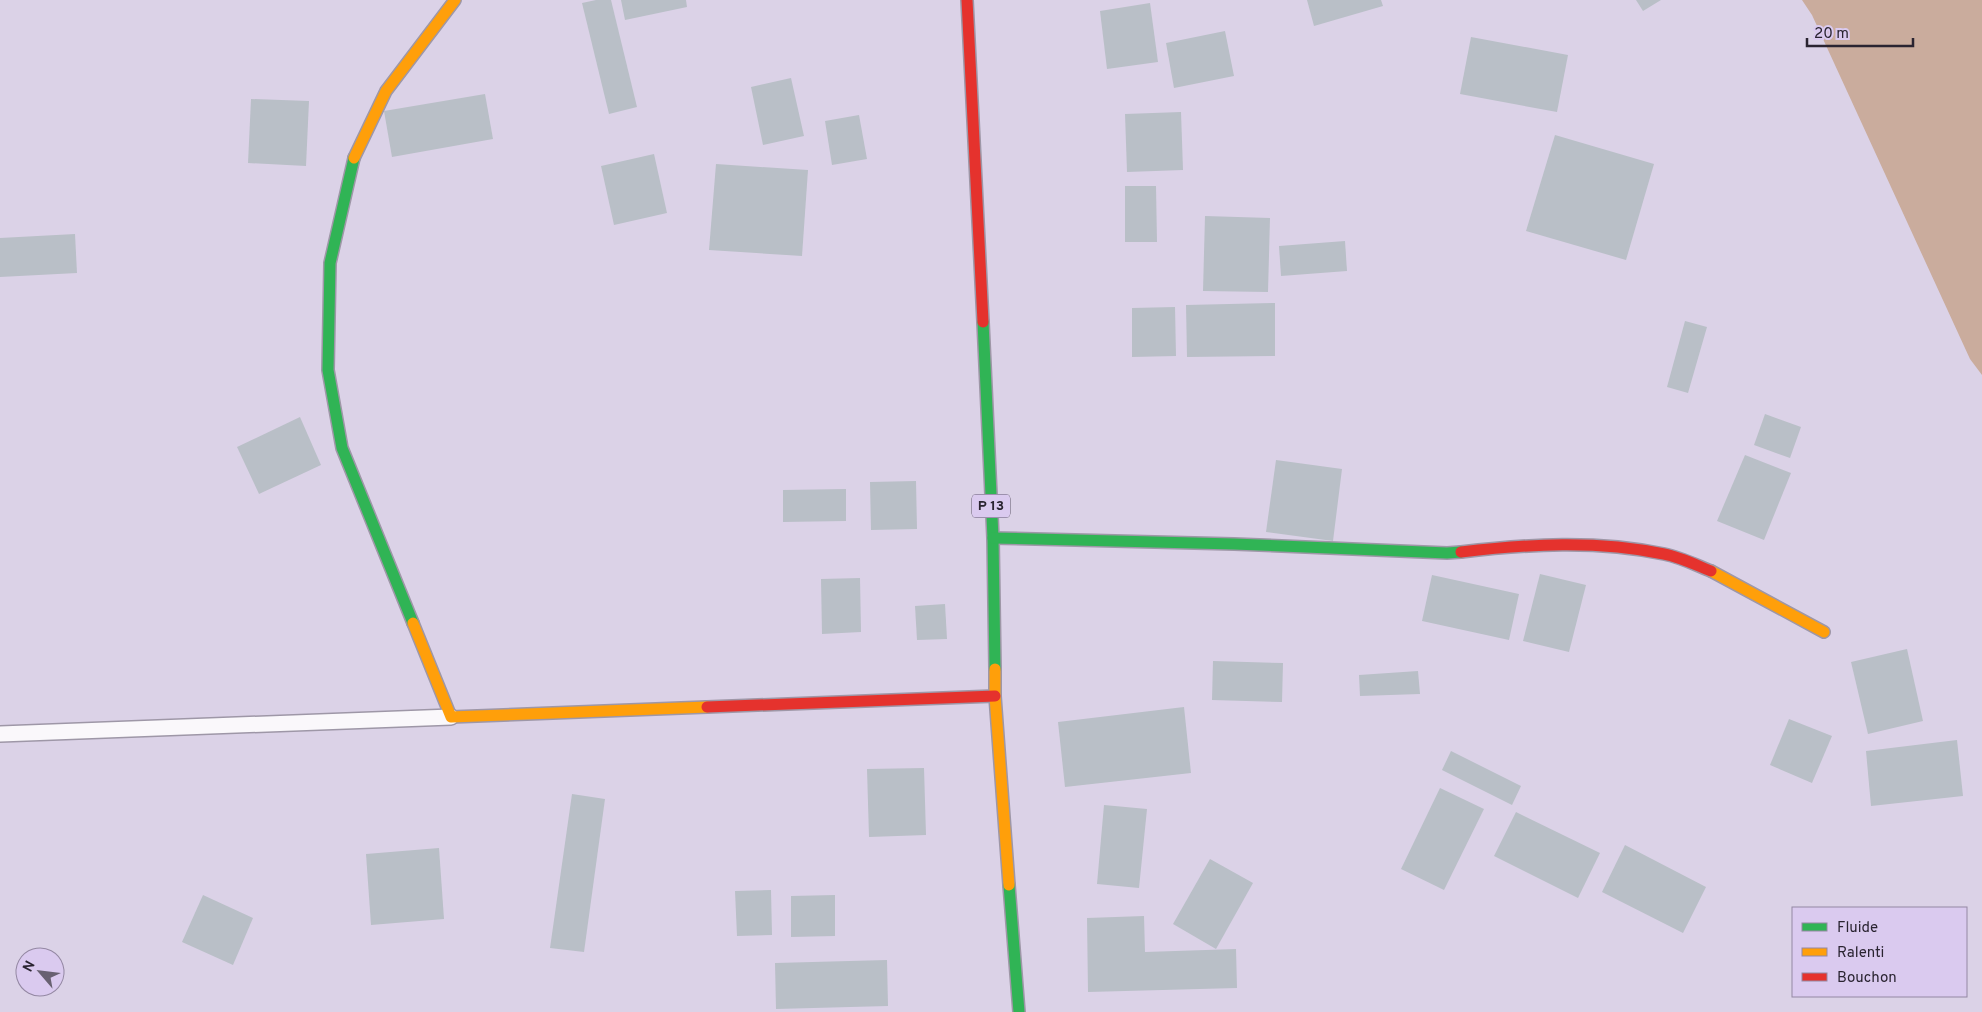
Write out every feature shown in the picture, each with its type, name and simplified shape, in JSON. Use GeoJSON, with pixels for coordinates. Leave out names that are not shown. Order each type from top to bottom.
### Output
{"type":"FeatureCollection","features":[{"type":"Feature","properties":{"kind":"street"},"geometry":{"type":"LineString","coordinates":[[456,0],[386,91],[354,156],[330,263],[328,370],[342,448],[451,716],[995,696]]}},
{"type":"Feature","properties":{"kind":"street","name":"P 13"},"geometry":{"type":"LineString","coordinates":[[967,0],[993,538],[995,696],[1019,1012]]}},
{"type":"Feature","properties":{"kind":"street"},"geometry":{"type":"LineString","coordinates":[[993,538],[1234,544],[1447,553],[1494,548],[1594,544],[1666,554],[1720,574],[1824,632]]}},
{"type":"Feature","properties":{"kind":"lane"},"geometry":{"type":"LineString","coordinates":[[0,734],[451,716]]}},
{"type":"Feature","properties":{"kind":"shaded area"},"geometry":{"type":"Polygon","coordinates":[[[1802,0],[1982,0],[1982,375],[1970,359],[1812,15],[1802,0]]]}},
{"type":"Feature","properties":{"kind":"building"},"geometry":{"type":"Polygon","coordinates":[[[596,0],[611,0],[637,107],[609,114],[582,3],[596,0]]]}},
{"type":"Feature","properties":{"kind":"building"},"geometry":{"type":"Polygon","coordinates":[[[621,0],[686,0],[687,7],[625,20],[621,0]]]}},
{"type":"Feature","properties":{"kind":"building"},"geometry":{"type":"Polygon","coordinates":[[[1307,0],[1381,0],[1383,6],[1314,26],[1307,0]]]}},
{"type":"Feature","properties":{"kind":"building"},"geometry":{"type":"Polygon","coordinates":[[[1636,0],[1661,0],[1643,11],[1636,0]]]}},
{"type":"Feature","properties":{"kind":"building"},"geometry":{"type":"Polygon","coordinates":[[[1150,3],[1158,62],[1107,69],[1100,11],[1150,3]]]}},
{"type":"Feature","properties":{"kind":"building"},"geometry":{"type":"Polygon","coordinates":[[[1225,31],[1234,76],[1174,88],[1166,43],[1225,31]]]}},
{"type":"Feature","properties":{"kind":"building"},"geometry":{"type":"Polygon","coordinates":[[[1471,37],[1568,55],[1557,112],[1460,94],[1471,37]]]}},
{"type":"Feature","properties":{"kind":"building"},"geometry":{"type":"Polygon","coordinates":[[[791,78],[804,136],[763,145],[751,87],[791,78]]]}},
{"type":"Feature","properties":{"kind":"building"},"geometry":{"type":"Polygon","coordinates":[[[485,94],[493,139],[392,157],[384,111],[485,94]]]}},
{"type":"Feature","properties":{"kind":"building"},"geometry":{"type":"Polygon","coordinates":[[[251,99],[309,101],[306,166],[248,163],[251,99]]]}},
{"type":"Feature","properties":{"kind":"building"},"geometry":{"type":"Polygon","coordinates":[[[1181,112],[1183,170],[1127,172],[1125,114],[1181,112]]]}},
{"type":"Feature","properties":{"kind":"building"},"geometry":{"type":"Polygon","coordinates":[[[859,115],[867,159],[832,165],[825,121],[859,115]]]}},
{"type":"Feature","properties":{"kind":"building"},"geometry":{"type":"Polygon","coordinates":[[[1555,135],[1654,164],[1626,260],[1526,231],[1555,135]]]}},
{"type":"Feature","properties":{"kind":"building"},"geometry":{"type":"Polygon","coordinates":[[[654,154],[667,213],[614,225],[601,166],[654,154]]]}},
{"type":"Feature","properties":{"kind":"building"},"geometry":{"type":"Polygon","coordinates":[[[716,164],[808,170],[802,256],[709,250],[716,164]]]}},
{"type":"Feature","properties":{"kind":"building"},"geometry":{"type":"Polygon","coordinates":[[[1125,186],[1156,186],[1157,242],[1125,242],[1125,186]]]}},
{"type":"Feature","properties":{"kind":"building"},"geometry":{"type":"Polygon","coordinates":[[[1205,216],[1270,218],[1268,292],[1203,291],[1205,216]]]}},
{"type":"Feature","properties":{"kind":"building"},"geometry":{"type":"Polygon","coordinates":[[[75,234],[77,273],[0,277],[0,238],[75,234]]]}},
{"type":"Feature","properties":{"kind":"building"},"geometry":{"type":"Polygon","coordinates":[[[1345,241],[1347,271],[1281,276],[1279,246],[1345,241]]]}},
{"type":"Feature","properties":{"kind":"building"},"geometry":{"type":"Polygon","coordinates":[[[1275,303],[1275,356],[1187,357],[1186,305],[1275,303]]]}},
{"type":"Feature","properties":{"kind":"building"},"geometry":{"type":"Polygon","coordinates":[[[1175,307],[1176,356],[1132,357],[1132,308],[1175,307]]]}},
{"type":"Feature","properties":{"kind":"building"},"geometry":{"type":"Polygon","coordinates":[[[1685,321],[1707,327],[1688,393],[1667,387],[1685,321]]]}},
{"type":"Feature","properties":{"kind":"building"},"geometry":{"type":"Polygon","coordinates":[[[1765,414],[1801,427],[1790,458],[1754,445],[1765,414]]]}},
{"type":"Feature","properties":{"kind":"building"},"geometry":{"type":"Polygon","coordinates":[[[300,417],[321,465],[259,494],[237,447],[300,417]]]}},
{"type":"Feature","properties":{"kind":"building"},"geometry":{"type":"Polygon","coordinates":[[[1745,455],[1791,473],[1764,540],[1717,521],[1745,455]]]}},
{"type":"Feature","properties":{"kind":"building"},"geometry":{"type":"Polygon","coordinates":[[[1276,460],[1342,469],[1333,541],[1266,532],[1276,460]]]}},
{"type":"Feature","properties":{"kind":"building"},"geometry":{"type":"Polygon","coordinates":[[[916,481],[917,529],[871,530],[870,482],[916,481]]]}},
{"type":"Feature","properties":{"kind":"building"},"geometry":{"type":"Polygon","coordinates":[[[846,489],[846,521],[783,522],[783,490],[846,489]]]}},
{"type":"Feature","properties":{"kind":"building"},"geometry":{"type":"Polygon","coordinates":[[[1540,574],[1586,585],[1569,652],[1523,641],[1540,574]]]}},
{"type":"Feature","properties":{"kind":"building"},"geometry":{"type":"Polygon","coordinates":[[[1432,575],[1519,594],[1509,640],[1422,621],[1432,575]]]}},
{"type":"Feature","properties":{"kind":"building"},"geometry":{"type":"Polygon","coordinates":[[[860,578],[861,632],[822,634],[821,579],[860,578]]]}},
{"type":"Feature","properties":{"kind":"building"},"geometry":{"type":"Polygon","coordinates":[[[945,604],[947,639],[917,640],[915,606],[945,604]]]}},
{"type":"Feature","properties":{"kind":"building"},"geometry":{"type":"Polygon","coordinates":[[[1907,649],[1923,721],[1868,734],[1851,662],[1907,649]]]}},
{"type":"Feature","properties":{"kind":"building"},"geometry":{"type":"Polygon","coordinates":[[[1213,661],[1283,663],[1282,702],[1212,700],[1213,661]]]}},
{"type":"Feature","properties":{"kind":"building"},"geometry":{"type":"Polygon","coordinates":[[[1418,671],[1420,694],[1360,696],[1359,675],[1418,671]]]}},
{"type":"Feature","properties":{"kind":"building"},"geometry":{"type":"Polygon","coordinates":[[[1184,707],[1191,773],[1065,787],[1058,722],[1184,707]]]}},
{"type":"Feature","properties":{"kind":"building"},"geometry":{"type":"Polygon","coordinates":[[[1789,719],[1832,736],[1812,783],[1770,765],[1789,719]]]}},
{"type":"Feature","properties":{"kind":"building"},"geometry":{"type":"Polygon","coordinates":[[[1957,740],[1963,796],[1871,806],[1866,751],[1957,740]]]}},
{"type":"Feature","properties":{"kind":"building"},"geometry":{"type":"Polygon","coordinates":[[[1451,751],[1521,786],[1512,805],[1442,770],[1451,751]]]}},
{"type":"Feature","properties":{"kind":"building"},"geometry":{"type":"Polygon","coordinates":[[[924,768],[926,835],[869,837],[867,769],[924,768]]]}},
{"type":"Feature","properties":{"kind":"building"},"geometry":{"type":"Polygon","coordinates":[[[1440,788],[1484,809],[1444,890],[1401,869],[1440,788]]]}},
{"type":"Feature","properties":{"kind":"building"},"geometry":{"type":"Polygon","coordinates":[[[572,794],[605,799],[584,952],[550,948],[572,794]]]}},
{"type":"Feature","properties":{"kind":"building"},"geometry":{"type":"Polygon","coordinates":[[[1104,805],[1147,809],[1139,888],[1097,884],[1104,805]]]}},
{"type":"Feature","properties":{"kind":"building"},"geometry":{"type":"Polygon","coordinates":[[[1516,812],[1600,853],[1578,898],[1494,856],[1516,812]]]}},
{"type":"Feature","properties":{"kind":"building"},"geometry":{"type":"Polygon","coordinates":[[[1625,845],[1706,887],[1683,933],[1602,892],[1625,845]]]}},
{"type":"Feature","properties":{"kind":"building"},"geometry":{"type":"Polygon","coordinates":[[[439,848],[444,919],[371,925],[366,854],[439,848]]]}},
{"type":"Feature","properties":{"kind":"building"},"geometry":{"type":"Polygon","coordinates":[[[1210,859],[1253,883],[1216,949],[1173,924],[1210,859]]]}},
{"type":"Feature","properties":{"kind":"building"},"geometry":{"type":"Polygon","coordinates":[[[771,890],[772,935],[737,936],[735,891],[771,890]]]}},
{"type":"Feature","properties":{"kind":"building"},"geometry":{"type":"Polygon","coordinates":[[[203,895],[253,918],[233,965],[182,942],[203,895]]]}},
{"type":"Feature","properties":{"kind":"building"},"geometry":{"type":"Polygon","coordinates":[[[835,895],[835,936],[791,937],[791,896],[835,895]]]}},
{"type":"Feature","properties":{"kind":"building"},"geometry":{"type":"Polygon","coordinates":[[[1144,916],[1145,952],[1236,949],[1237,988],[1088,992],[1087,918],[1144,916]]]}},
{"type":"Feature","properties":{"kind":"building"},"geometry":{"type":"Polygon","coordinates":[[[887,960],[888,1006],[776,1009],[775,963],[887,960]]]}},
{"type":"Feature","properties":{"kind":"traffic: fast"},"geometry":{"type":"LineString","coordinates":[[354,158],[330,263],[328,370],[342,448],[413,623]]}},
{"type":"Feature","properties":{"kind":"traffic: fast"},"geometry":{"type":"LineString","coordinates":[[983,322],[993,538],[995,669]]}},
{"type":"Feature","properties":{"kind":"traffic: fast"},"geometry":{"type":"LineString","coordinates":[[993,538],[1461,552]]}},
{"type":"Feature","properties":{"kind":"traffic: fast"},"geometry":{"type":"LineString","coordinates":[[1009,885],[1019,1012]]}},
{"type":"Feature","properties":{"kind":"traffic: slow"},"geometry":{"type":"LineString","coordinates":[[354,158],[386,91],[455,0]]}},
{"type":"Feature","properties":{"kind":"traffic: slow"},"geometry":{"type":"LineString","coordinates":[[1711,571],[1824,632]]}},
{"type":"Feature","properties":{"kind":"traffic: slow"},"geometry":{"type":"LineString","coordinates":[[413,623],[451,717],[707,707]]}},
{"type":"Feature","properties":{"kind":"traffic: slow"},"geometry":{"type":"LineString","coordinates":[[995,669],[995,696],[1009,885]]}},
{"type":"Feature","properties":{"kind":"traffic: jam"},"geometry":{"type":"LineString","coordinates":[[967,0],[983,322]]}},
{"type":"Feature","properties":{"kind":"traffic: jam"},"geometry":{"type":"LineString","coordinates":[[1461,552],[1537,545],[1588,545],[1670,555],[1711,571]]}},
{"type":"Feature","properties":{"kind":"traffic: jam"},"geometry":{"type":"LineString","coordinates":[[707,707],[995,696]]}}]}
